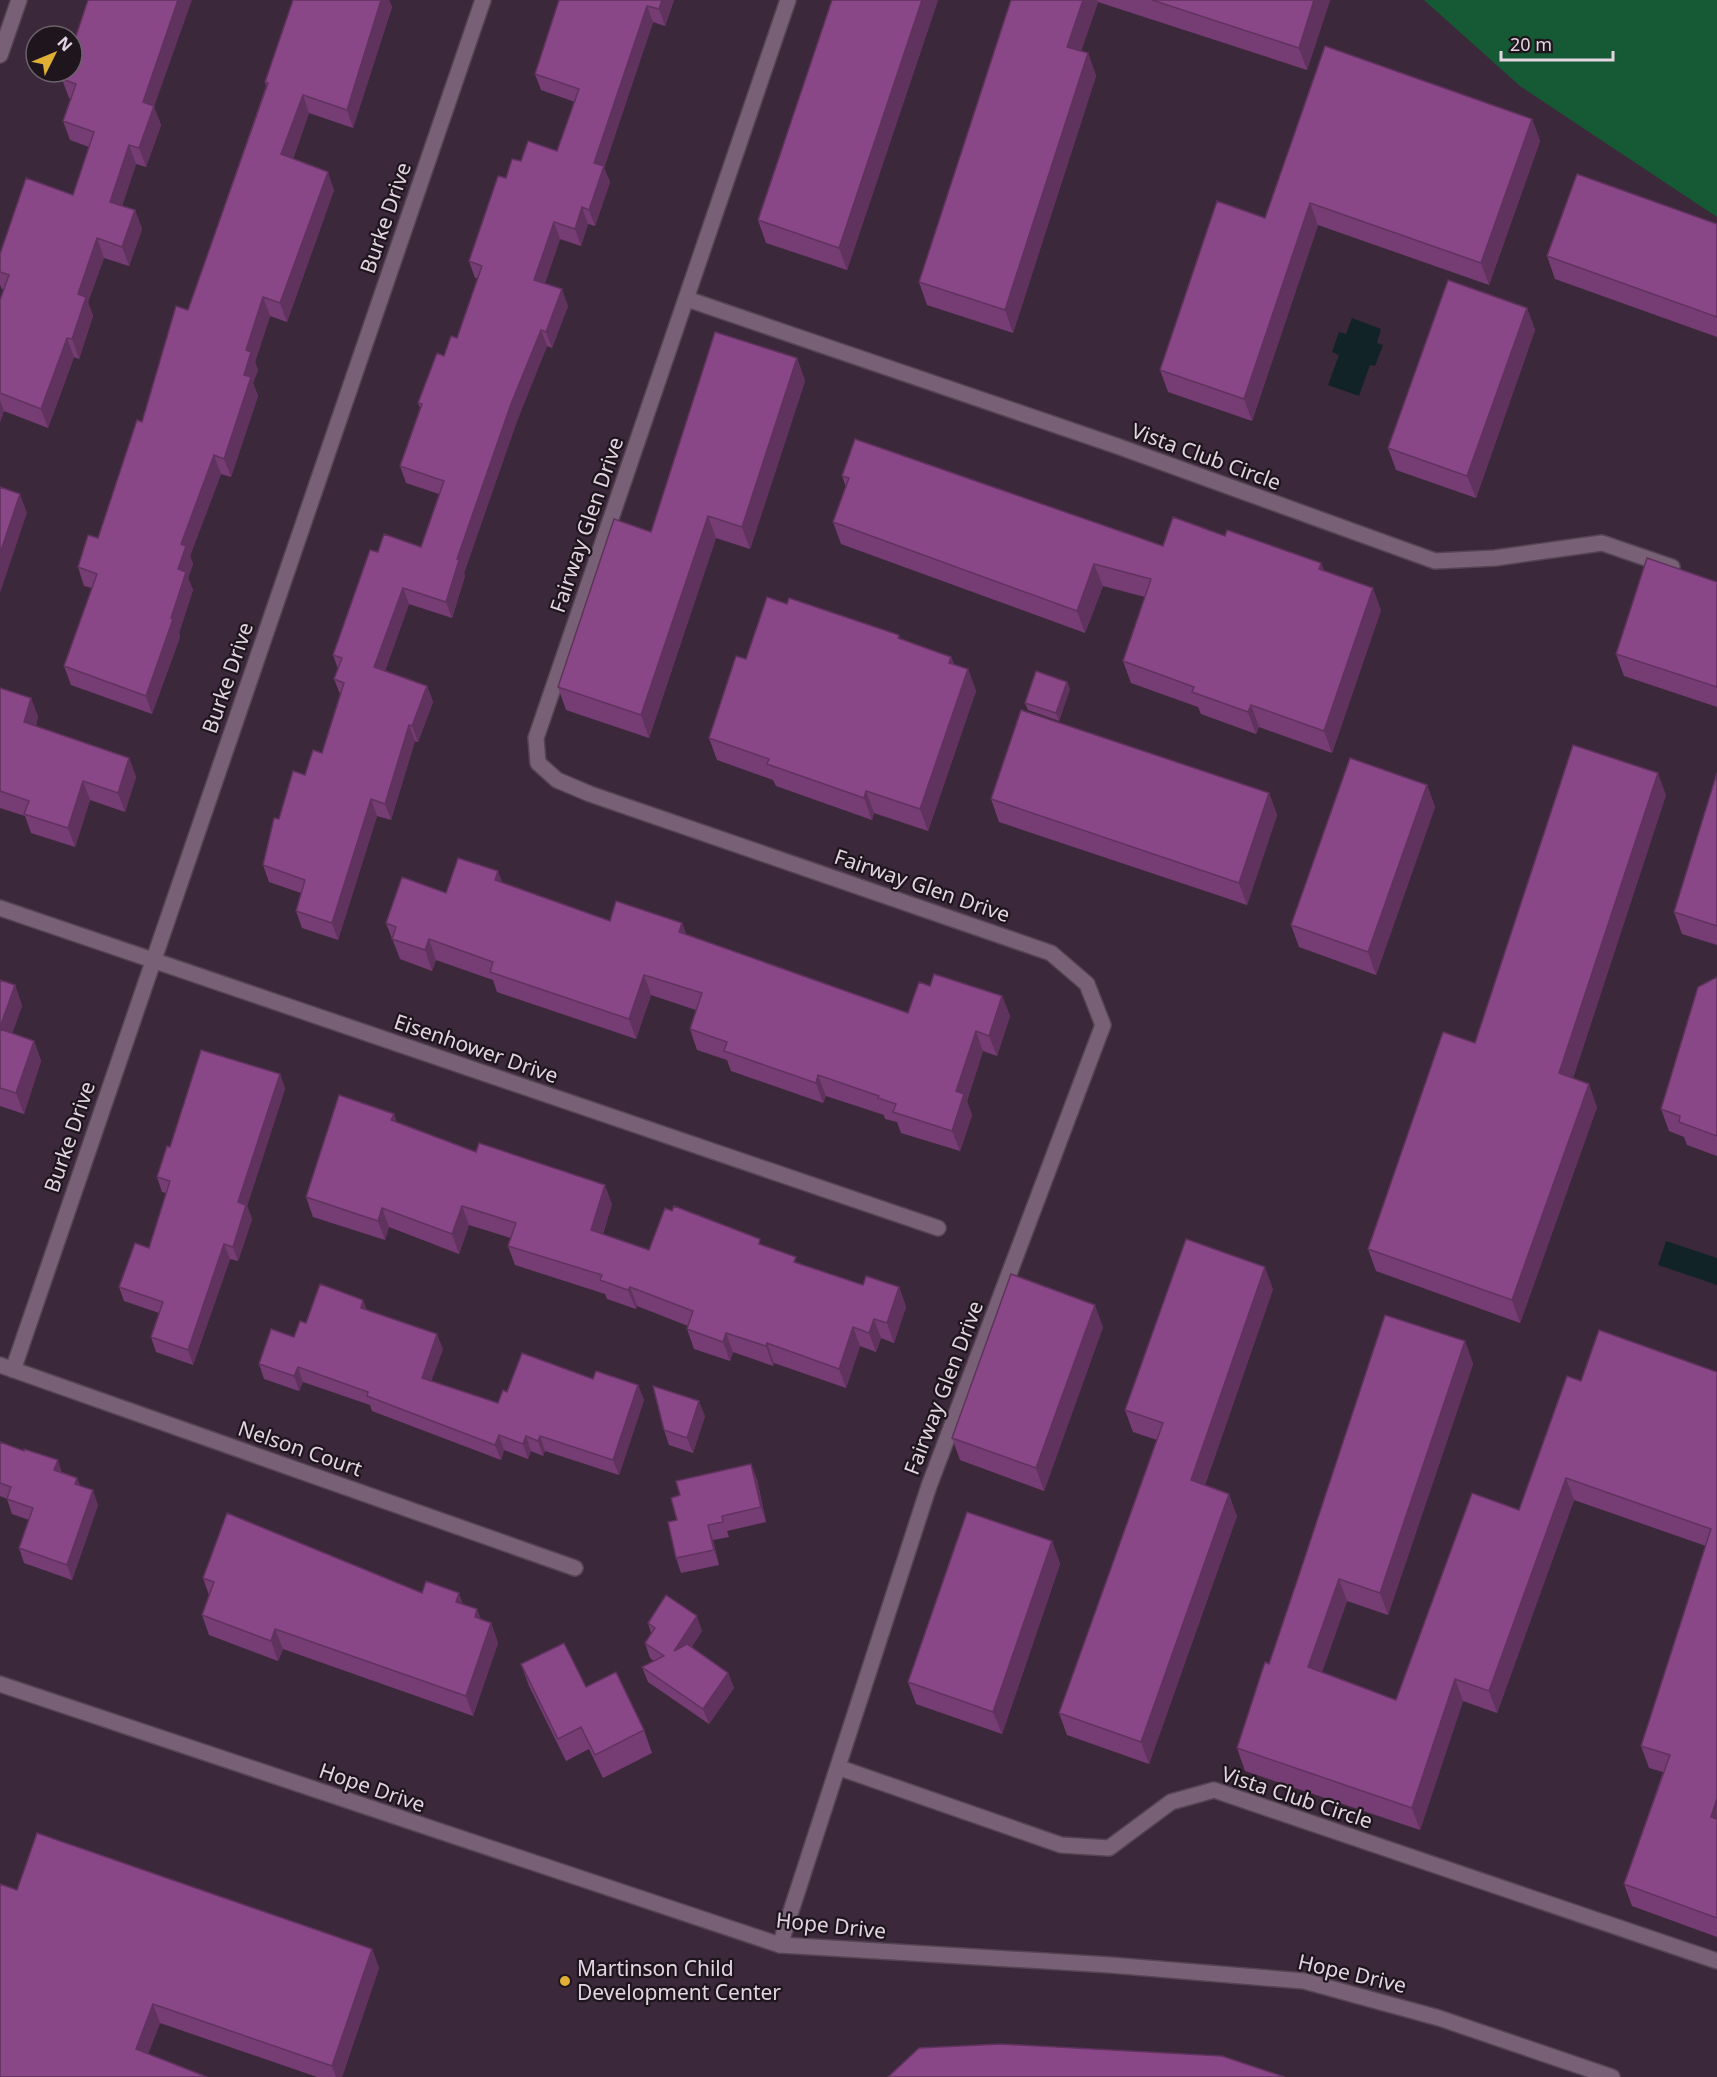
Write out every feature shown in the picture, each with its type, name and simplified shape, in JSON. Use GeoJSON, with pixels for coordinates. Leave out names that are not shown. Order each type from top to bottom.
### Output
{"type":"FeatureCollection","features":[{"type":"Feature","properties":{"kind":"street"},"geometry":{"type":"LineString","coordinates":[[0,55],[19,0]]}},
{"type":"Feature","properties":{"kind":"street","name":"Burke Drive"},"geometry":{"type":"LineString","coordinates":[[6,1368],[152,961],[483,0]]}},
{"type":"Feature","properties":{"kind":"street","name":"Fairway Glen Drive"},"geometry":{"type":"LineString","coordinates":[[780,1946],[840,1768],[929,1486],[1103,1025],[1087,984],[1051,953],[590,794],[557,780],[538,763],[536,738],[788,0]]}},
{"type":"Feature","properties":{"kind":"street","name":"Vista Club Circle"},"geometry":{"type":"LineString","coordinates":[[687,299],[1117,446],[1435,561],[1495,558],[1602,543],[1683,571]]}},
{"type":"Feature","properties":{"kind":"street","name":"Eisenhower Drive"},"geometry":{"type":"LineString","coordinates":[[0,908],[938,1228]]}},
{"type":"Feature","properties":{"kind":"street","name":"Nelson Court"},"geometry":{"type":"LineString","coordinates":[[6,1368],[574,1568]]}},
{"type":"Feature","properties":{"kind":"street","name":"Hope Drive"},"geometry":{"type":"LineString","coordinates":[[0,1684],[780,1946],[1110,1965],[1304,1981],[1438,2018],[1612,2077]]}},
{"type":"Feature","properties":{"kind":"street","name":"Vista Club Circle"},"geometry":{"type":"LineString","coordinates":[[840,1768],[1061,1845],[1109,1848],[1171,1802],[1214,1790],[1717,1961]]}},
{"type":"Feature","properties":{"kind":"green space"},"geometry":{"type":"Polygon","coordinates":[[[1424,0],[1717,0],[1717,217],[1520,86],[1424,0]]]}},
{"type":"Feature","properties":{"kind":"shaded area"},"geometry":{"type":"Polygon","coordinates":[[[1352,318],[1381,329],[1377,343],[1383,345],[1375,366],[1370,365],[1359,396],[1328,385],[1339,355],[1332,352],[1339,332],[1346,334],[1352,318]]]}},
{"type":"Feature","properties":{"kind":"shaded area"},"geometry":{"type":"Polygon","coordinates":[[[1666,1241],[1717,1258],[1717,1285],[1658,1265],[1666,1241]]]}},
{"type":"Feature","properties":{"kind":"building"},"geometry":{"type":"Polygon","coordinates":[[[88,0],[178,0],[143,102],[154,106],[139,148],[129,145],[110,202],[135,210],[122,247],[97,238],[78,294],[86,297],[72,339],[67,338],[41,409],[0,393],[0,300],[9,275],[0,272],[0,254],[26,178],[73,195],[94,132],[63,121],[76,84],[84,84],[84,24],[80,24],[88,0]]]}},
{"type":"Feature","properties":{"kind":"building"},"geometry":{"type":"Polygon","coordinates":[[[293,0],[381,0],[347,110],[303,95],[281,154],[328,172],[280,303],[263,297],[246,350],[251,352],[244,375],[251,377],[224,459],[214,455],[181,544],[186,546],[178,569],[186,572],[171,618],[173,619],[146,696],[64,666],[97,574],[78,567],[88,535],[98,538],[137,420],[142,422],[176,306],[188,310],[268,83],[265,82],[293,0]]]}},
{"type":"Feature","properties":{"kind":"building"},"geometry":{"type":"Polygon","coordinates":[[[559,0],[662,0],[659,9],[647,6],[594,163],[604,166],[589,210],[582,207],[575,229],[554,222],[534,280],[562,289],[546,332],[541,330],[511,404],[457,559],[459,560],[446,602],[403,588],[374,667],[427,686],[412,726],[409,725],[385,804],[371,799],[332,923],[296,911],[305,880],[263,865],[274,818],[279,819],[293,771],[305,775],[313,750],[322,753],[344,683],[334,679],[342,658],[333,655],[370,550],[378,552],[384,534],[421,547],[444,481],[400,466],[422,404],[418,403],[437,353],[444,356],[451,336],[457,338],[482,266],[469,261],[498,176],[506,178],[512,159],[521,161],[528,141],[557,151],[579,89],[535,74],[559,0]]]}},
{"type":"Feature","properties":{"kind":"building"},"geometry":{"type":"Polygon","coordinates":[[[832,0],[922,0],[839,248],[758,220],[832,0]]]}},
{"type":"Feature","properties":{"kind":"building"},"geometry":{"type":"Polygon","coordinates":[[[1011,0],[1083,0],[1067,47],[1088,53],[1005,310],[919,282],[1011,0]]]}},
{"type":"Feature","properties":{"kind":"building"},"geometry":{"type":"Polygon","coordinates":[[[1152,0],[1314,0],[1299,48],[1152,0]]]}},
{"type":"Feature","properties":{"kind":"building"},"geometry":{"type":"Polygon","coordinates":[[[1325,46],[1532,119],[1481,263],[1310,203],[1244,399],[1160,370],[1217,201],[1265,218],[1325,46]]]}},
{"type":"Feature","properties":{"kind":"building"},"geometry":{"type":"Polygon","coordinates":[[[1577,174],[1717,224],[1717,317],[1547,256],[1577,174]]]}},
{"type":"Feature","properties":{"kind":"building"},"geometry":{"type":"Polygon","coordinates":[[[1448,280],[1527,308],[1467,476],[1388,448],[1448,280]]]}},
{"type":"Feature","properties":{"kind":"building"},"geometry":{"type":"Polygon","coordinates":[[[715,332],[797,358],[742,527],[708,516],[641,715],[558,687],[614,519],[651,532],[715,332]]]}},
{"type":"Feature","properties":{"kind":"building"},"geometry":{"type":"Polygon","coordinates":[[[855,439],[1163,546],[1173,517],[1225,536],[1227,530],[1321,563],[1319,569],[1373,588],[1324,731],[1251,705],[1248,712],[1192,692],[1194,687],[1123,661],[1151,579],[1094,564],[1077,611],[833,522],[849,478],[842,476],[855,439]]]}},
{"type":"Feature","properties":{"kind":"building"},"geometry":{"type":"Polygon","coordinates":[[[0,487],[20,494],[0,553],[0,487]]]}},
{"type":"Feature","properties":{"kind":"building"},"geometry":{"type":"Polygon","coordinates":[[[1647,558],[1717,582],[1717,687],[1616,654],[1647,558]]]}},
{"type":"Feature","properties":{"kind":"building"},"geometry":{"type":"Polygon","coordinates":[[[767,597],[787,604],[789,598],[899,635],[898,638],[951,657],[949,663],[968,669],[920,809],[866,791],[864,798],[767,764],[769,759],[709,738],[736,656],[746,659],[767,597]]]}},
{"type":"Feature","properties":{"kind":"building"},"geometry":{"type":"Polygon","coordinates":[[[1036,671],[1067,682],[1056,713],[1025,703],[1036,671]]]}},
{"type":"Feature","properties":{"kind":"building"},"geometry":{"type":"Polygon","coordinates":[[[0,688],[31,698],[24,722],[129,758],[118,793],[83,781],[68,828],[24,814],[29,801],[0,791],[0,688]]]}},
{"type":"Feature","properties":{"kind":"building"},"geometry":{"type":"Polygon","coordinates":[[[1021,710],[1269,793],[1239,883],[991,799],[1021,710]]]}},
{"type":"Feature","properties":{"kind":"building"},"geometry":{"type":"Polygon","coordinates":[[[1573,745],[1658,773],[1559,1073],[1589,1084],[1512,1300],[1368,1249],[1443,1032],[1475,1043],[1573,745]]]}},
{"type":"Feature","properties":{"kind":"building"},"geometry":{"type":"Polygon","coordinates":[[[1350,758],[1427,785],[1368,952],[1291,925],[1350,758]]]}},
{"type":"Feature","properties":{"kind":"building"},"geometry":{"type":"Polygon","coordinates":[[[1717,773],[1717,926],[1674,912],[1717,773]]]}},
{"type":"Feature","properties":{"kind":"building"},"geometry":{"type":"Polygon","coordinates":[[[458,858],[498,871],[495,880],[610,921],[616,901],[682,923],[679,932],[908,1013],[919,982],[930,986],[934,974],[1002,996],[989,1036],[976,1031],[956,1091],[964,1094],[952,1131],[893,1112],[896,1104],[878,1098],[879,1096],[818,1075],[816,1083],[724,1051],[727,1042],[690,1029],[702,993],[644,975],[629,1019],[490,972],[493,962],[429,939],[425,950],[392,939],[396,927],[386,923],[402,877],[446,893],[458,858]]]}},
{"type":"Feature","properties":{"kind":"building"},"geometry":{"type":"Polygon","coordinates":[[[1717,977],[1717,1136],[1679,1122],[1680,1116],[1661,1109],[1698,987],[1717,977]]]}},
{"type":"Feature","properties":{"kind":"building"},"geometry":{"type":"Polygon","coordinates":[[[0,980],[15,985],[0,1027],[0,980]]]}},
{"type":"Feature","properties":{"kind":"building"},"geometry":{"type":"Polygon","coordinates":[[[0,1029],[34,1041],[16,1093],[0,1088],[0,1029]]]}},
{"type":"Feature","properties":{"kind":"building"},"geometry":{"type":"Polygon","coordinates":[[[201,1050],[280,1074],[238,1202],[246,1205],[233,1247],[224,1244],[188,1350],[151,1337],[163,1302],[119,1287],[135,1243],[149,1248],[170,1181],[157,1177],[167,1146],[170,1147],[201,1050]]]}},
{"type":"Feature","properties":{"kind":"building"},"geometry":{"type":"Polygon","coordinates":[[[339,1095],[394,1114],[391,1120],[476,1152],[479,1143],[605,1185],[591,1230],[649,1250],[665,1208],[672,1211],[674,1206],[760,1239],[759,1244],[796,1257],[794,1262],[863,1285],[866,1276],[899,1287],[887,1323],[874,1319],[869,1333],[853,1327],[839,1369],[767,1343],[766,1346],[726,1333],[723,1342],[687,1329],[693,1311],[630,1287],[628,1290],[600,1280],[602,1275],[508,1246],[516,1223],[462,1206],[452,1234],[382,1208],[378,1221],[306,1197],[339,1095]]]}},
{"type":"Feature","properties":{"kind":"building"},"geometry":{"type":"Polygon","coordinates":[[[1186,1239],[1265,1267],[1191,1480],[1229,1494],[1141,1742],[1059,1713],[1163,1423],[1125,1410],[1186,1239]]]}},
{"type":"Feature","properties":{"kind":"building"},"geometry":{"type":"Polygon","coordinates":[[[1011,1274],[1095,1305],[1036,1468],[952,1438],[1011,1274]]]}},
{"type":"Feature","properties":{"kind":"building"},"geometry":{"type":"Polygon","coordinates":[[[320,1284],[363,1300],[361,1308],[437,1334],[422,1378],[498,1403],[503,1390],[507,1392],[522,1353],[593,1379],[596,1371],[638,1385],[613,1460],[540,1436],[538,1441],[526,1436],[523,1444],[499,1435],[495,1445],[367,1396],[368,1392],[298,1367],[294,1376],[259,1364],[271,1329],[294,1337],[300,1321],[306,1323],[320,1284]]]}},
{"type":"Feature","properties":{"kind":"building"},"geometry":{"type":"Polygon","coordinates":[[[1385,1315],[1465,1341],[1380,1593],[1339,1579],[1308,1667],[1396,1700],[1472,1493],[1519,1510],[1567,1376],[1581,1381],[1599,1330],[1717,1372],[1717,1798],[1711,1817],[1717,1819],[1717,1918],[1624,1884],[1670,1755],[1641,1746],[1711,1529],[1566,1478],[1489,1691],[1455,1679],[1412,1808],[1237,1748],[1265,1662],[1269,1664],[1385,1315]]]}},
{"type":"Feature","properties":{"kind":"building"},"geometry":{"type":"Polygon","coordinates":[[[653,1386],[699,1401],[687,1438],[664,1430],[653,1386]]]}},
{"type":"Feature","properties":{"kind":"building"},"geometry":{"type":"Polygon","coordinates":[[[0,1442],[58,1460],[54,1470],[77,1478],[75,1484],[93,1490],[67,1565],[19,1548],[33,1508],[7,1499],[11,1487],[0,1483],[0,1442]]]}},
{"type":"Feature","properties":{"kind":"building"},"geometry":{"type":"Polygon","coordinates":[[[751,1464],[761,1507],[722,1516],[723,1522],[708,1525],[714,1550],[676,1558],[668,1522],[677,1520],[671,1498],[680,1495],[676,1481],[751,1464]]]}},
{"type":"Feature","properties":{"kind":"building"},"geometry":{"type":"Polygon","coordinates":[[[967,1512],[1052,1541],[993,1712],[908,1682],[967,1512]]]}},
{"type":"Feature","properties":{"kind":"building"},"geometry":{"type":"Polygon","coordinates":[[[227,1513],[422,1593],[426,1581],[459,1593],[456,1602],[477,1609],[475,1617],[491,1623],[466,1696],[275,1629],[271,1641],[202,1615],[214,1582],[203,1578],[227,1513]]]}},
{"type":"Feature","properties":{"kind":"building"},"geometry":{"type":"Polygon","coordinates":[[[666,1595],[697,1616],[674,1651],[687,1644],[728,1673],[703,1709],[642,1667],[664,1656],[645,1643],[655,1628],[648,1623],[666,1595]]]}},
{"type":"Feature","properties":{"kind":"building"},"geometry":{"type":"Polygon","coordinates":[[[564,1643],[586,1687],[616,1672],[644,1730],[595,1755],[581,1727],[558,1739],[521,1664],[564,1643]]]}},
{"type":"Feature","properties":{"kind":"building"},"geometry":{"type":"Polygon","coordinates":[[[37,1833],[372,1949],[332,2066],[153,2004],[136,2049],[207,2077],[0,2077],[0,1884],[17,1890],[37,1833]]]}},
{"type":"Feature","properties":{"kind":"building"},"geometry":{"type":"Polygon","coordinates":[[[1000,2044],[1222,2056],[1285,2077],[888,2077],[919,2048],[1000,2044]]]}},
{"type":"Feature","properties":{"kind":"place","name":"Martinson Child Development Center"},"geometry":{"type":"Point","coordinates":[565,1981]}}]}
